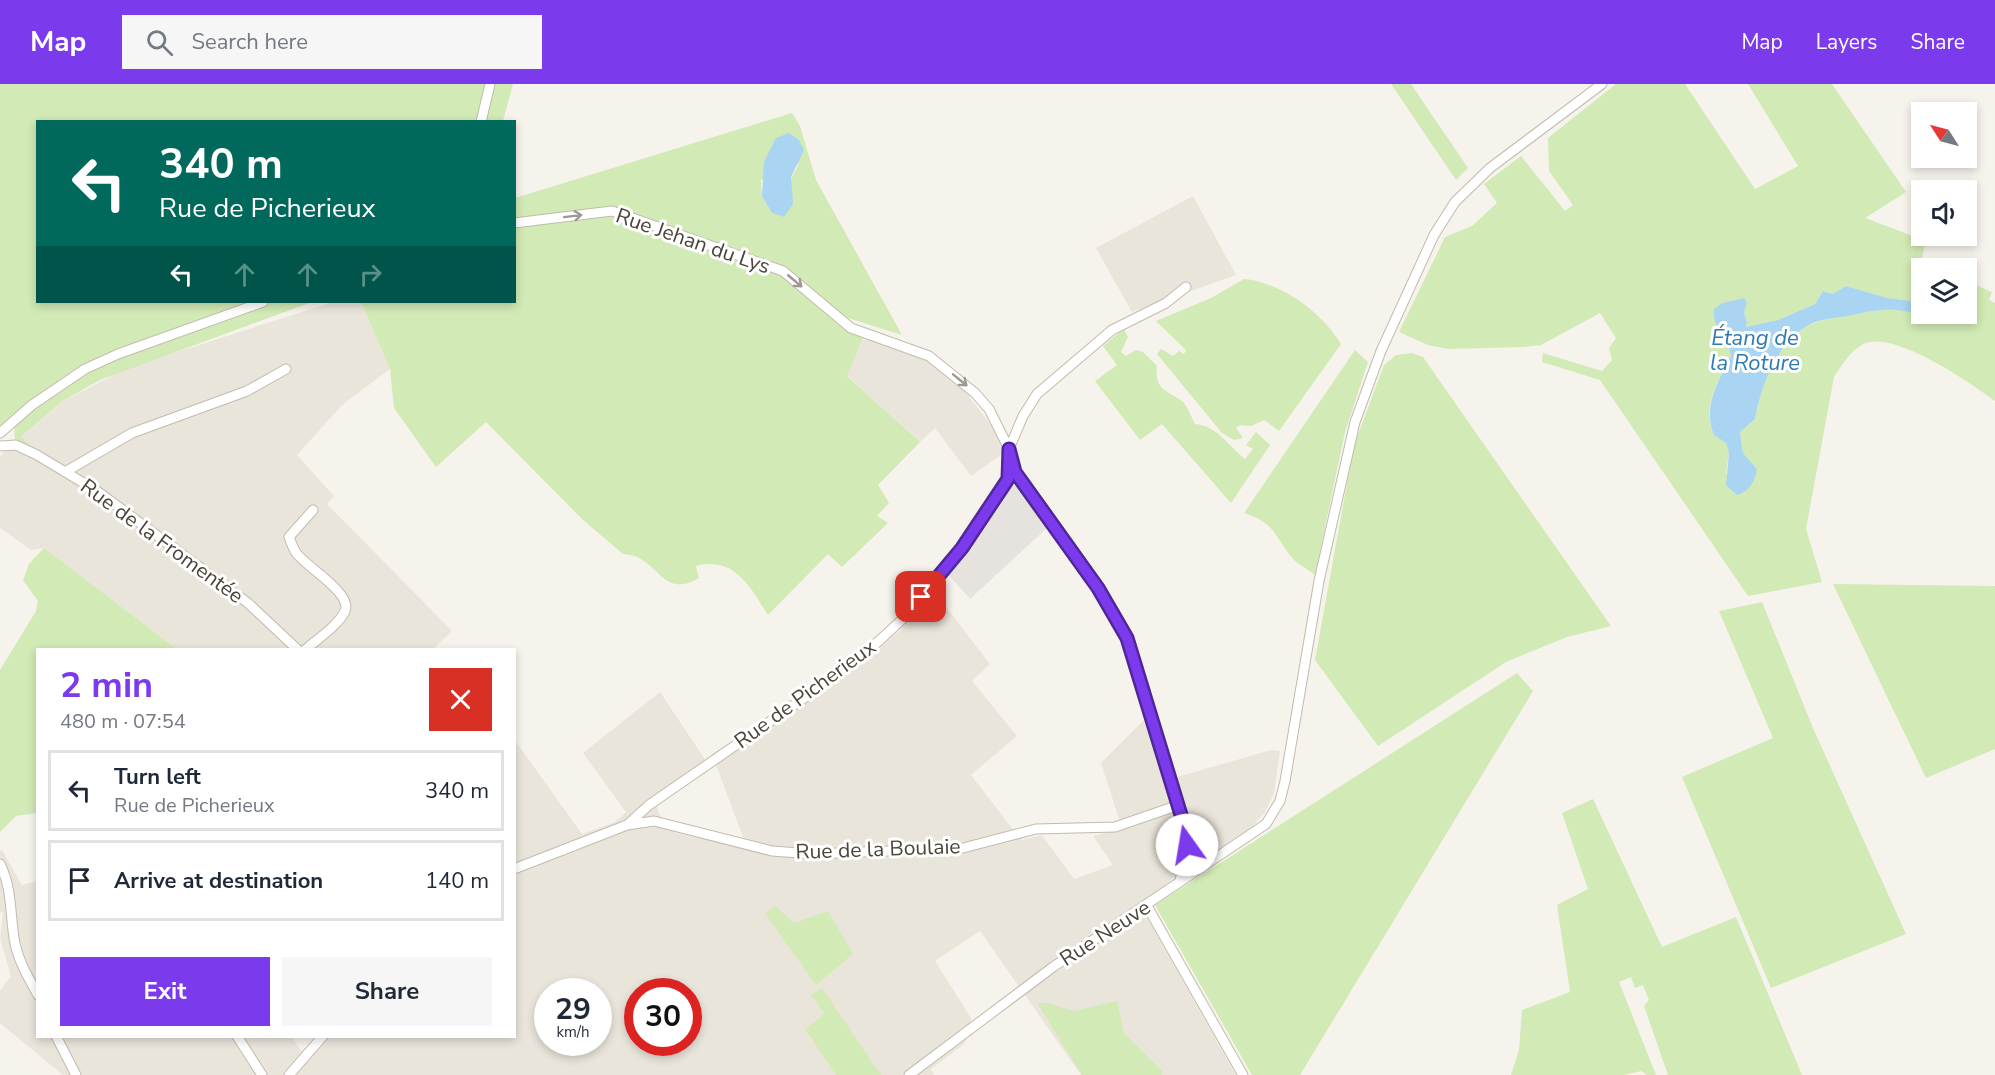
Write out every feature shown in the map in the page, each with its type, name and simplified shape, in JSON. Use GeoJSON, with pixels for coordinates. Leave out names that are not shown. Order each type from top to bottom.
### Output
{"type":"FeatureCollection","features":[{"type":"Feature","properties":{"kind":"street"},"geometry":{"type":"LineString","coordinates":[[481,120],[490,84]]}},
{"type":"Feature","properties":{"kind":"street","name":"Rue Neuve"},"geometry":{"type":"LineString","coordinates":[[909,1075],[1053,967],[1147,906],[1180,881],[1251,837],[1266,824],[1280,801],[1285,781],[1329,536],[1355,422],[1381,351],[1434,235],[1455,202],[1490,168],[1602,84]]}},
{"type":"Feature","properties":{"kind":"street","name":"Rue Jehan du Lys"},"geometry":{"type":"LineString","coordinates":[[516,223],[612,211],[783,271],[851,328],[930,356],[975,393],[989,409],[1009,449],[1015,472],[1098,588],[1127,638],[1141,679],[1176,806],[1185,828],[1187,845],[1180,881]]}},
{"type":"Feature","properties":{"kind":"street"},"geometry":{"type":"LineString","coordinates":[[1009,449],[1023,416],[1037,393],[1112,330],[1166,303],[1186,287]]}},
{"type":"Feature","properties":{"kind":"street"},"geometry":{"type":"LineString","coordinates":[[0,433],[57,387],[85,369],[118,354],[260,303]]}},
{"type":"Feature","properties":{"kind":"street"},"geometry":{"type":"LineString","coordinates":[[65,472],[132,434],[247,392],[286,369]]}},
{"type":"Feature","properties":{"kind":"street"},"geometry":{"type":"LineString","coordinates":[[12,423],[12,439],[16,445]]}},
{"type":"Feature","properties":{"kind":"street"},"geometry":{"type":"LineString","coordinates":[[0,446],[16,445]]}},
{"type":"Feature","properties":{"kind":"street","name":"Rue de la Fromentée"},"geometry":{"type":"LineString","coordinates":[[16,445],[65,472],[131,516],[248,603],[296,648]]}},
{"type":"Feature","properties":{"kind":"street","name":"Rue de Picherieux"},"geometry":{"type":"LineString","coordinates":[[627,825],[654,801],[846,669],[908,614],[962,548],[1008,479],[1009,449]]}},
{"type":"Feature","properties":{"kind":"street"},"geometry":{"type":"LineString","coordinates":[[307,648],[342,617],[346,609],[346,601],[339,592],[296,553],[289,537],[313,510]]}},
{"type":"Feature","properties":{"kind":"street"},"geometry":{"type":"LineString","coordinates":[[654,801],[652,810],[659,821]]}},
{"type":"Feature","properties":{"kind":"street","name":"Rue de la Boulaie"},"geometry":{"type":"LineString","coordinates":[[516,868],[627,825],[659,821],[772,851],[813,854],[963,848],[1036,829],[1115,827],[1176,806]]}},
{"type":"Feature","properties":{"kind":"street"},"geometry":{"type":"LineString","coordinates":[[0,864],[7,878],[11,896],[14,940],[21,962],[36,992]]}},
{"type":"Feature","properties":{"kind":"street"},"geometry":{"type":"LineString","coordinates":[[1147,906],[1242,1075]]}},
{"type":"Feature","properties":{"kind":"street"},"geometry":{"type":"LineString","coordinates":[[57,1038],[76,1075]]}},
{"type":"Feature","properties":{"kind":"street"},"geometry":{"type":"LineString","coordinates":[[238,1038],[262,1075]]}},
{"type":"Feature","properties":{"kind":"street"},"geometry":{"type":"LineString","coordinates":[[289,1075],[322,1038]]}},
{"type":"Feature","properties":{"kind":"shaded area"},"geometry":{"type":"Polygon","coordinates":[[[1193,196],[1236,275],[1132,312],[1096,248],[1193,196]]]}},
{"type":"Feature","properties":{"kind":"shaded area"},"geometry":{"type":"Polygon","coordinates":[[[330,303],[361,303],[390,369],[342,405],[297,455],[334,496],[327,504],[452,631],[434,648],[176,648],[44,548],[31,550],[0,528],[0,456],[61,402],[130,367],[330,303]]]}},
{"type":"Feature","properties":{"kind":"shaded area"},"geometry":{"type":"Polygon","coordinates":[[[855,339],[882,341],[930,360],[964,390],[1009,449],[971,476],[935,428],[920,442],[840,369],[855,339]]]}},
{"type":"Feature","properties":{"kind":"shaded area"},"geometry":{"type":"Polygon","coordinates":[[[1019,484],[1049,526],[970,599],[946,572],[971,543],[1008,487],[1019,484]]]}},
{"type":"Feature","properties":{"kind":"shaded area"},"geometry":{"type":"Polygon","coordinates":[[[933,590],[990,664],[972,681],[1017,736],[971,775],[1021,840],[1042,835],[1074,879],[1113,865],[1093,836],[1122,828],[1101,763],[1148,716],[1164,778],[1174,778],[1271,750],[1280,751],[1274,793],[1265,812],[1250,829],[1199,862],[1182,869],[1151,899],[1145,914],[1236,1075],[1081,1075],[980,931],[935,961],[971,1018],[971,1032],[963,1045],[931,1069],[934,1075],[63,1075],[0,1023],[0,991],[11,976],[0,939],[3,912],[0,913],[0,851],[2,850],[22,885],[36,881],[36,1038],[293,1038],[301,1051],[324,1038],[516,1038],[516,742],[582,834],[615,822],[626,812],[583,753],[660,692],[706,761],[656,803],[659,814],[675,833],[747,848],[712,754],[860,665],[903,628],[933,590]]]}},
{"type":"Feature","properties":{"kind":"green space"},"geometry":{"type":"Polygon","coordinates":[[[0,84],[487,84],[478,120],[36,120],[36,303],[250,303],[96,359],[66,376],[0,427],[0,84]]]}},
{"type":"Feature","properties":{"kind":"green space"},"geometry":{"type":"Polygon","coordinates":[[[495,84],[513,84],[503,120],[486,120],[495,84]]]}},
{"type":"Feature","properties":{"kind":"green space"},"geometry":{"type":"Polygon","coordinates":[[[1391,84],[1411,84],[1468,168],[1456,180],[1391,84]]]}},
{"type":"Feature","properties":{"kind":"green space"},"geometry":{"type":"Polygon","coordinates":[[[1616,84],[1685,84],[1755,189],[1798,166],[1748,84],[1832,84],[1906,192],[1865,218],[1911,235],[1911,246],[1925,246],[1922,258],[1911,258],[1911,301],[1887,298],[1846,286],[1833,294],[1823,291],[1815,304],[1778,320],[1746,327],[1744,312],[1717,329],[1725,336],[1731,356],[1713,394],[1709,414],[1714,435],[1726,443],[1729,453],[1726,474],[1757,469],[1743,453],[1740,432],[1755,419],[1773,364],[1790,340],[1800,331],[1822,320],[1883,310],[1911,313],[1911,324],[1977,324],[1977,285],[1992,292],[1989,300],[1995,303],[1995,401],[1969,382],[1932,361],[1895,345],[1879,342],[1861,345],[1848,357],[1834,377],[1806,529],[1822,582],[1748,596],[1600,380],[1542,362],[1543,353],[1602,371],[1612,360],[1609,348],[1616,338],[1600,313],[1541,345],[1523,347],[1448,349],[1428,345],[1399,332],[1445,237],[1472,226],[1497,203],[1484,184],[1521,156],[1565,211],[1573,205],[1549,171],[1548,138],[1616,84]]]}},
{"type":"Feature","properties":{"kind":"green space"},"geometry":{"type":"Polygon","coordinates":[[[792,113],[800,126],[816,180],[902,335],[842,316],[786,269],[610,207],[516,218],[516,198],[792,113]],[[799,164],[761,180],[762,196],[772,213],[799,164]]]}},
{"type":"Feature","properties":{"kind":"green space"},"geometry":{"type":"Polygon","coordinates":[[[609,214],[783,275],[849,333],[863,337],[847,376],[920,442],[878,485],[889,503],[877,516],[888,523],[842,567],[828,554],[768,615],[748,585],[731,570],[710,564],[696,566],[699,578],[686,584],[676,584],[667,581],[645,561],[623,554],[583,520],[486,422],[436,467],[394,408],[390,369],[361,303],[516,303],[516,227],[609,214]]]}},
{"type":"Feature","properties":{"kind":"green space"},"geometry":{"type":"Polygon","coordinates":[[[1244,279],[1272,286],[1300,301],[1323,321],[1341,344],[1279,431],[1264,420],[1251,426],[1240,425],[1236,428],[1243,438],[1234,440],[1222,433],[1157,354],[1161,349],[1173,356],[1179,351],[1184,354],[1186,350],[1156,321],[1211,298],[1244,279]]]}},
{"type":"Feature","properties":{"kind":"green space"},"geometry":{"type":"Polygon","coordinates":[[[269,303],[309,303],[100,380],[61,402],[21,437],[33,449],[15,440],[14,425],[80,375],[120,355],[269,303]]]}},
{"type":"Feature","properties":{"kind":"green space"},"geometry":{"type":"Polygon","coordinates":[[[1124,329],[1128,337],[1121,352],[1126,356],[1136,350],[1143,352],[1157,366],[1160,386],[1183,402],[1195,424],[1210,428],[1245,459],[1253,449],[1246,445],[1256,432],[1270,445],[1231,503],[1162,424],[1140,440],[1095,381],[1117,365],[1103,346],[1124,329]]]}},
{"type":"Feature","properties":{"kind":"green space"},"geometry":{"type":"Polygon","coordinates":[[[1355,350],[1368,362],[1345,432],[1315,575],[1295,561],[1269,527],[1255,517],[1244,513],[1355,350]]]}},
{"type":"Feature","properties":{"kind":"green space"},"geometry":{"type":"Polygon","coordinates":[[[1411,353],[1423,357],[1611,626],[1567,637],[1506,662],[1378,746],[1315,660],[1354,445],[1384,365],[1396,355],[1411,353]]]}},
{"type":"Feature","properties":{"kind":"green space"},"geometry":{"type":"Polygon","coordinates":[[[44,548],[176,648],[36,648],[36,813],[16,816],[0,832],[0,670],[36,611],[38,601],[23,580],[29,564],[44,548]]]}},
{"type":"Feature","properties":{"kind":"green space"},"geometry":{"type":"Polygon","coordinates":[[[1833,584],[1995,586],[1995,749],[1926,778],[1833,584]]]}},
{"type":"Feature","properties":{"kind":"green space"},"geometry":{"type":"Polygon","coordinates":[[[1762,602],[1813,728],[1906,934],[1771,988],[1682,777],[1773,738],[1719,611],[1762,602]]]}},
{"type":"Feature","properties":{"kind":"green space"},"geometry":{"type":"Polygon","coordinates":[[[1517,673],[1533,691],[1300,1075],[1252,1075],[1155,905],[1517,673]]]}},
{"type":"Feature","properties":{"kind":"green space"},"geometry":{"type":"Polygon","coordinates":[[[1593,799],[1662,947],[1736,917],[1802,1075],[1668,1075],[1644,1006],[1649,1000],[1643,985],[1635,988],[1631,977],[1619,982],[1656,1075],[1647,1075],[1641,1071],[1624,1075],[1511,1075],[1519,1050],[1522,1010],[1570,992],[1557,905],[1588,889],[1562,813],[1593,799]]]}},
{"type":"Feature","properties":{"kind":"green space"},"geometry":{"type":"Polygon","coordinates":[[[775,906],[794,923],[828,911],[853,954],[816,985],[765,913],[775,906]]]}},
{"type":"Feature","properties":{"kind":"green space"},"geometry":{"type":"Polygon","coordinates":[[[822,988],[881,1075],[836,1075],[805,1029],[824,1014],[811,995],[822,988]]]}},
{"type":"Feature","properties":{"kind":"green space"},"geometry":{"type":"Polygon","coordinates":[[[1117,1001],[1124,1033],[1162,1071],[1162,1075],[1082,1075],[1037,1003],[1047,1003],[1074,1011],[1117,1001]]]}},
{"type":"Feature","properties":{"kind":"water"},"geometry":{"type":"Polygon","coordinates":[[[789,133],[799,140],[804,150],[791,177],[793,204],[784,217],[772,213],[762,196],[764,162],[776,138],[789,133]]]}},
{"type":"Feature","properties":{"kind":"water","name":"Étang de la Roture"},"geometry":{"type":"Polygon","coordinates":[[[1846,286],[1887,298],[1911,301],[1911,313],[1878,310],[1822,320],[1801,330],[1790,340],[1773,364],[1755,419],[1740,432],[1743,453],[1757,469],[1751,485],[1737,495],[1726,485],[1729,453],[1726,443],[1714,435],[1711,425],[1713,394],[1731,356],[1727,343],[1715,322],[1714,309],[1723,303],[1744,298],[1747,302],[1744,312],[1746,327],[1778,320],[1815,304],[1823,291],[1833,294],[1846,286]]]}},
{"type":"Feature","properties":{"kind":"route"},"geometry":{"type":"LineString","coordinates":[[921,597],[962,548],[1008,479],[1009,449],[1015,472],[1098,588],[1127,638],[1141,679],[1176,806],[1185,828],[1187,845]]}}]}
